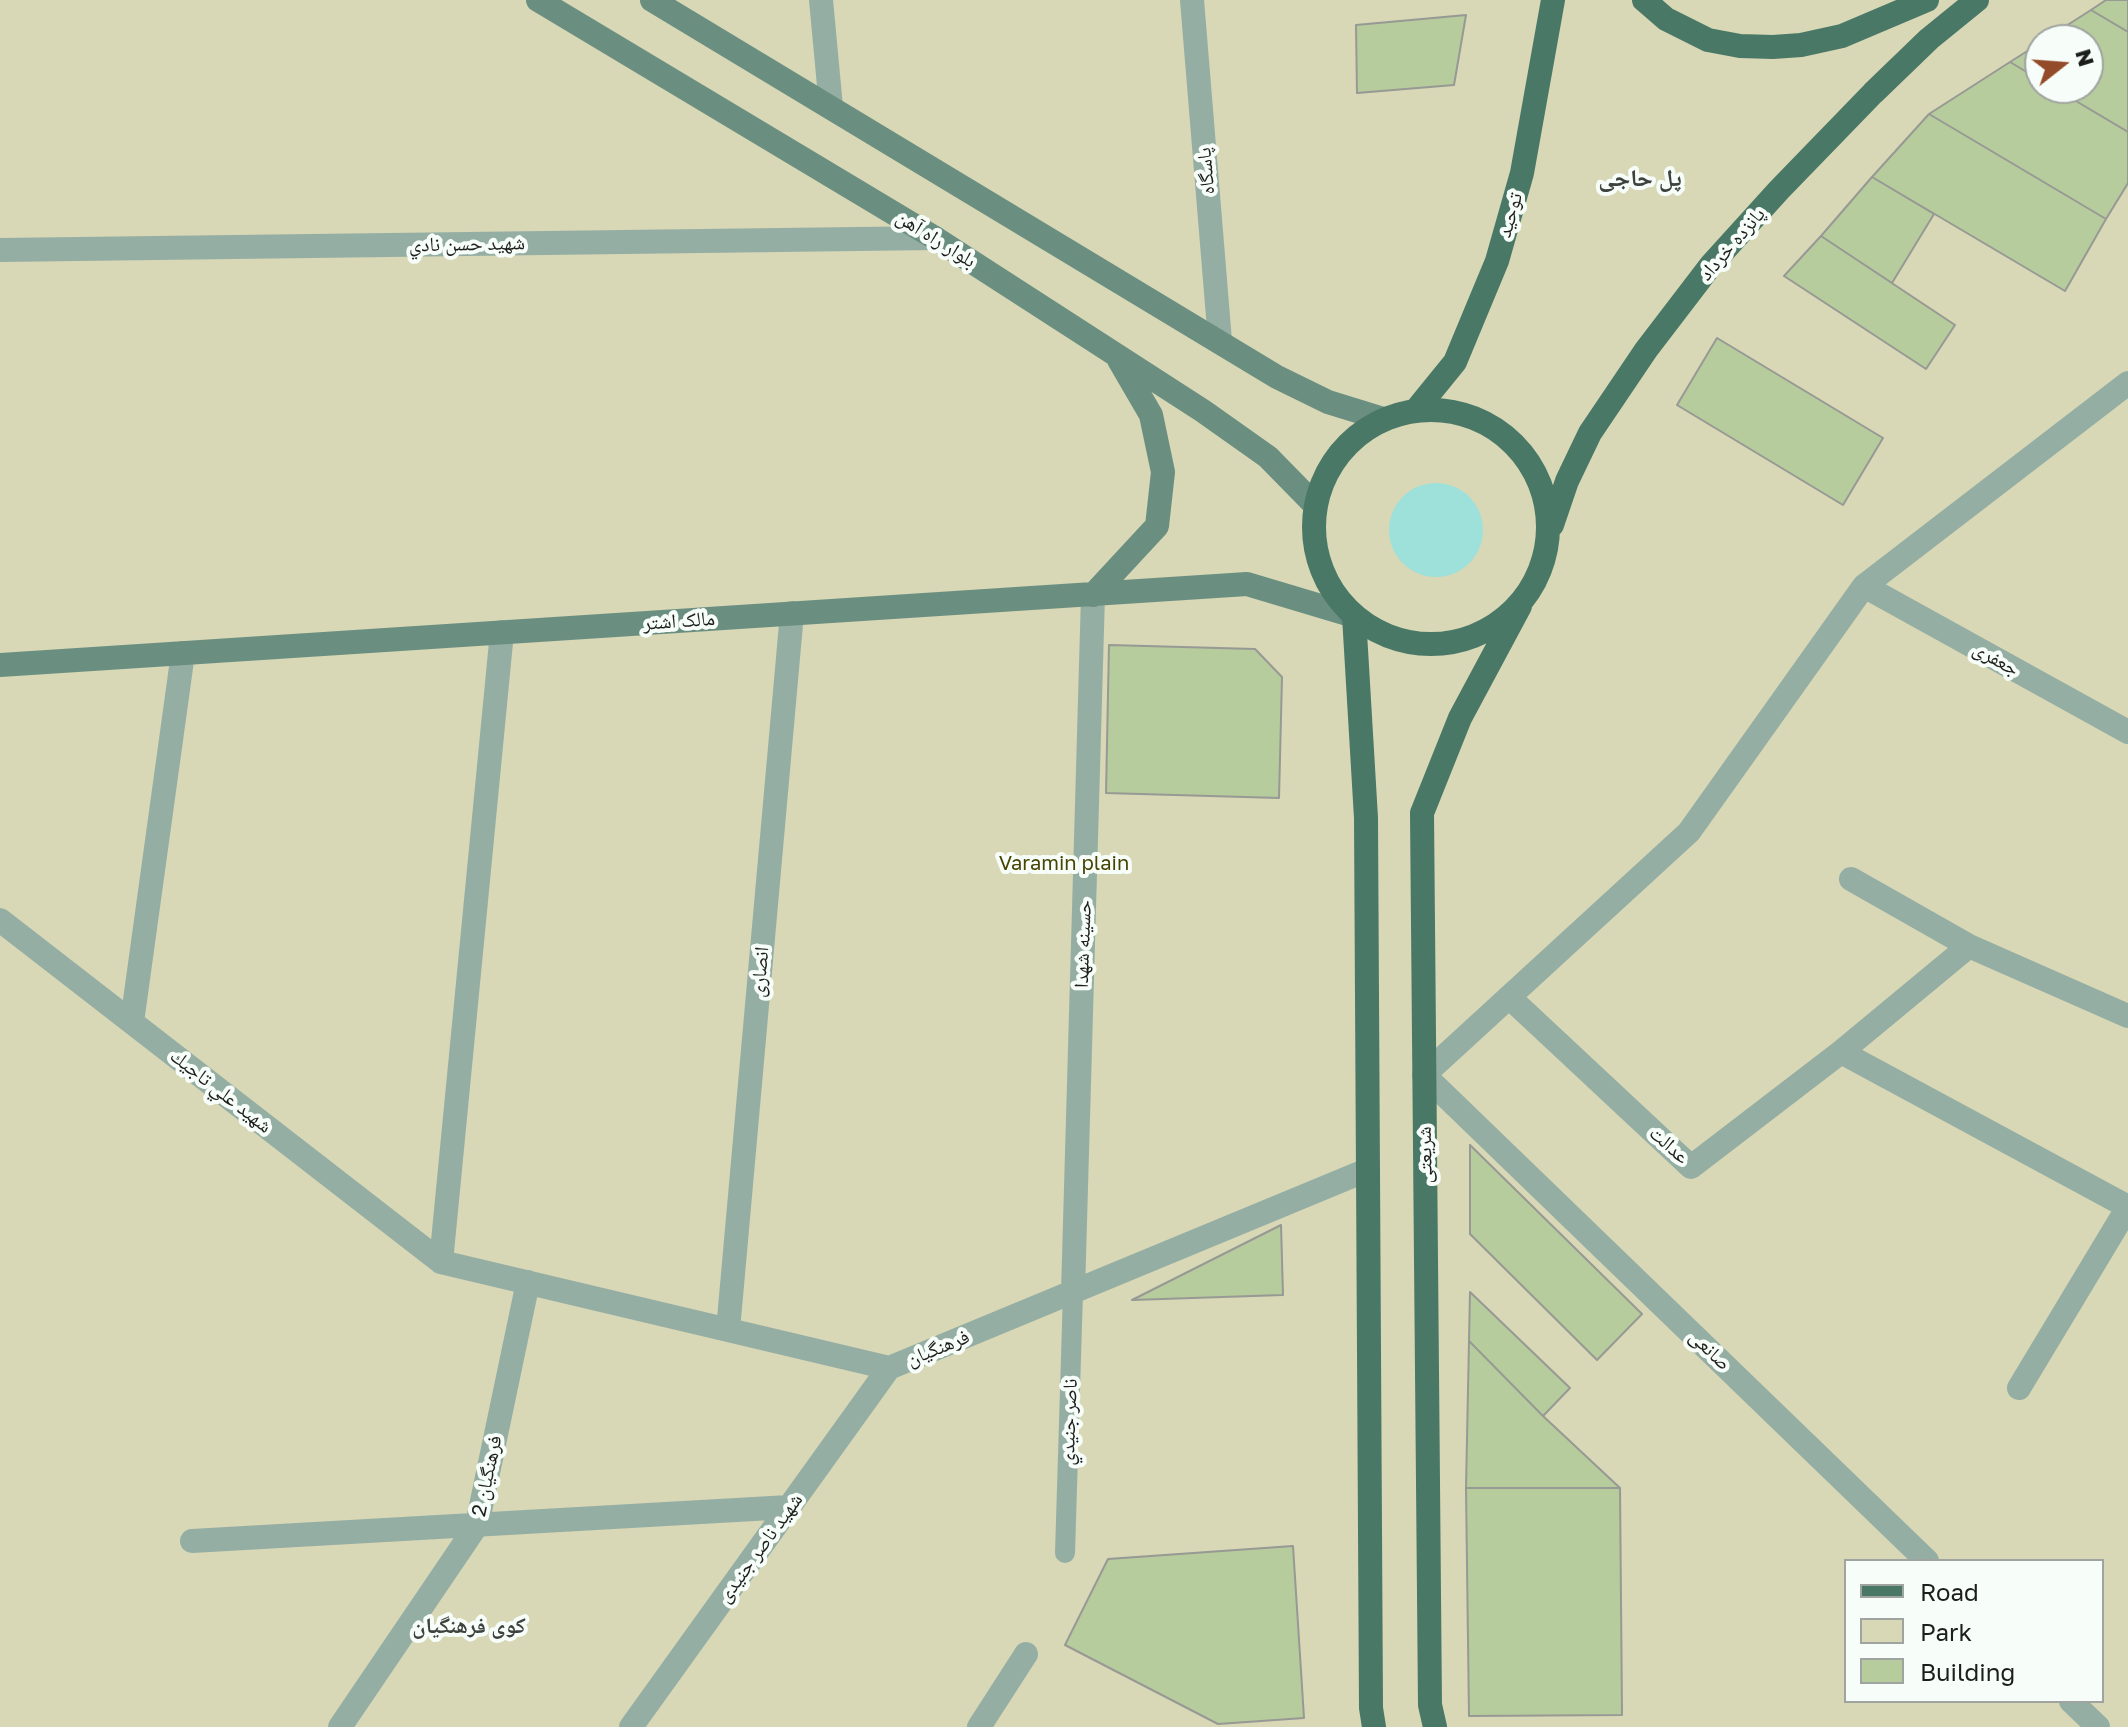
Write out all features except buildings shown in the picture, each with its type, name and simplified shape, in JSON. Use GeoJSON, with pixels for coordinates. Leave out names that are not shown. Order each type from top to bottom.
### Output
{"type":"FeatureCollection","features":[{"type":"Feature","properties":{"kind":"main road","name":"بلوار راه آهن"},"geometry":{"type":"LineString","coordinates":[[538,0],[935,238],[1116,354],[1268,457],[1315,505]]}},
{"type":"Feature","properties":{"kind":"main road"},"geometry":{"type":"LineString","coordinates":[[652,0],[1277,377],[1328,402],[1383,419]]}},
{"type":"Feature","properties":{"kind":"main road","name":"توحید"},"geometry":{"type":"LineString","coordinates":[[1416,410],[1455,362],[1497,261],[1522,173],[1553,0]]}},
{"type":"Feature","properties":{"kind":"main road"},"geometry":{"type":"LineString","coordinates":[[1644,0],[1666,19],[1708,40],[1740,46],[1773,47],[1801,45],[1842,36],[1927,0]]}},
{"type":"Feature","properties":{"kind":"main road","name":"پانزده خرداد"},"geometry":{"type":"LineString","coordinates":[[1549,534],[1567,481],[1590,433],[1646,350],[1711,265],[1884,82],[1929,39],[1977,0]]}},
{"type":"Feature","properties":{"kind":"main road"},"geometry":{"type":"LineString","coordinates":[[1093,595],[1157,526],[1163,472],[1151,415],[1116,354]]}},
{"type":"Feature","properties":{"kind":"main road"},"geometry":{"type":"LineString","coordinates":[[1416,410],[1451,411],[1483,422],[1511,441],[1533,468],[1546,500],[1549,534],[1540,572],[1520,606],[1492,629],[1457,643],[1421,645],[1385,636],[1354,616],[1333,593],[1320,566],[1313,535],[1315,505],[1328,470],[1351,440],[1383,419],[1416,410]]}},
{"type":"Feature","properties":{"kind":"main road","name":"مالک اشتر"},"geometry":{"type":"LineString","coordinates":[[0,665],[1247,584],[1354,616]]}},
{"type":"Feature","properties":{"kind":"main road","name":"شریعتی"},"geometry":{"type":"LineString","coordinates":[[1435,1727],[1430,1705],[1422,813],[1460,718],[1520,606]]}},
{"type":"Feature","properties":{"kind":"main road"},"geometry":{"type":"LineString","coordinates":[[1354,616],[1366,818],[1371,1692],[1374,1727]]}},
{"type":"Feature","properties":{"kind":"street"},"geometry":{"type":"LineString","coordinates":[[821,0],[831,107]]}},
{"type":"Feature","properties":{"kind":"street","name":"پاسگاه"},"geometry":{"type":"LineString","coordinates":[[1192,0],[1220,341]]}},
{"type":"Feature","properties":{"kind":"street","name":"شهيد حسن نادي"},"geometry":{"type":"LineString","coordinates":[[0,250],[935,238]]}},
{"type":"Feature","properties":{"kind":"street"},"geometry":{"type":"LineString","coordinates":[[1424,1075],[1689,832],[1864,586],[2128,383]]}},
{"type":"Feature","properties":{"kind":"street","name":"جعفری"},"geometry":{"type":"LineString","coordinates":[[1864,586],[2128,732]]}},
{"type":"Feature","properties":{"kind":"street","name":"حسینه شهدا"},"geometry":{"type":"LineString","coordinates":[[1073,1292],[1093,595]]}},
{"type":"Feature","properties":{"kind":"street","name":"انصاری"},"geometry":{"type":"LineString","coordinates":[[728,1330],[792,613]]}},
{"type":"Feature","properties":{"kind":"street"},"geometry":{"type":"LineString","coordinates":[[441,1262],[502,632]]}},
{"type":"Feature","properties":{"kind":"street"},"geometry":{"type":"LineString","coordinates":[[132,1022],[183,653]]}},
{"type":"Feature","properties":{"kind":"street"},"geometry":{"type":"LineString","coordinates":[[1851,879],[1969,946],[2128,1016]]}},
{"type":"Feature","properties":{"kind":"street","name":"شهيد علي تاجيك"},"geometry":{"type":"LineString","coordinates":[[0,920],[441,1262]]}},
{"type":"Feature","properties":{"kind":"street","name":"عدالت"},"geometry":{"type":"LineString","coordinates":[[1509,997],[1691,1167],[1841,1052],[1969,946]]}},
{"type":"Feature","properties":{"kind":"street"},"geometry":{"type":"LineString","coordinates":[[1841,1052],[2128,1207],[2019,1388]]}},
{"type":"Feature","properties":{"kind":"street","name":"صانعی"},"geometry":{"type":"LineString","coordinates":[[1424,1075],[1925,1559]]}},
{"type":"Feature","properties":{"kind":"street","name":"فرهنگیان"},"geometry":{"type":"LineString","coordinates":[[441,1262],[889,1368],[1367,1170]]}},
{"type":"Feature","properties":{"kind":"street","name":"فرهنگيان 2"},"geometry":{"type":"LineString","coordinates":[[340,1727],[477,1525],[528,1282]]}},
{"type":"Feature","properties":{"kind":"street","name":"شهيد ناصر جنیدی"},"geometry":{"type":"LineString","coordinates":[[631,1727],[889,1368]]}},
{"type":"Feature","properties":{"kind":"street"},"geometry":{"type":"LineString","coordinates":[[192,1541],[789,1507]]}},
{"type":"Feature","properties":{"kind":"street"},"geometry":{"type":"LineString","coordinates":[[979,1727],[1026,1654]]}},
{"type":"Feature","properties":{"kind":"street"},"geometry":{"type":"LineString","coordinates":[[2073,1703],[2098,1727]]}},
{"type":"Feature","properties":{"kind":"lane","name":"ناصر جنيدي"},"geometry":{"type":"LineString","coordinates":[[1065,1553],[1073,1292]]}},
{"type":"Feature","properties":{"kind":"green space","name":"Varamin plain"},"geometry":{"type":"Polygon","coordinates":[[[0,0],[2128,0],[2128,1727],[0,1727],[0,0]]]}},
{"type":"Feature","properties":{"kind":"water"},"geometry":{"type":"Polygon","coordinates":[[[1436,483],[1454,487],[1469,497],[1479,512],[1483,530],[1479,548],[1469,563],[1454,573],[1436,577],[1418,573],[1403,563],[1393,548],[1389,530],[1393,512],[1403,497],[1418,487],[1436,483]]]}},
{"type":"Feature","properties":{"kind":"district","name":"پل حاجی"},"geometry":{"type":"Point","coordinates":[1640,178]}},
{"type":"Feature","properties":{"kind":"district","name":"کوی فرهنگیان"},"geometry":{"type":"Point","coordinates":[469,1626]}}]}
